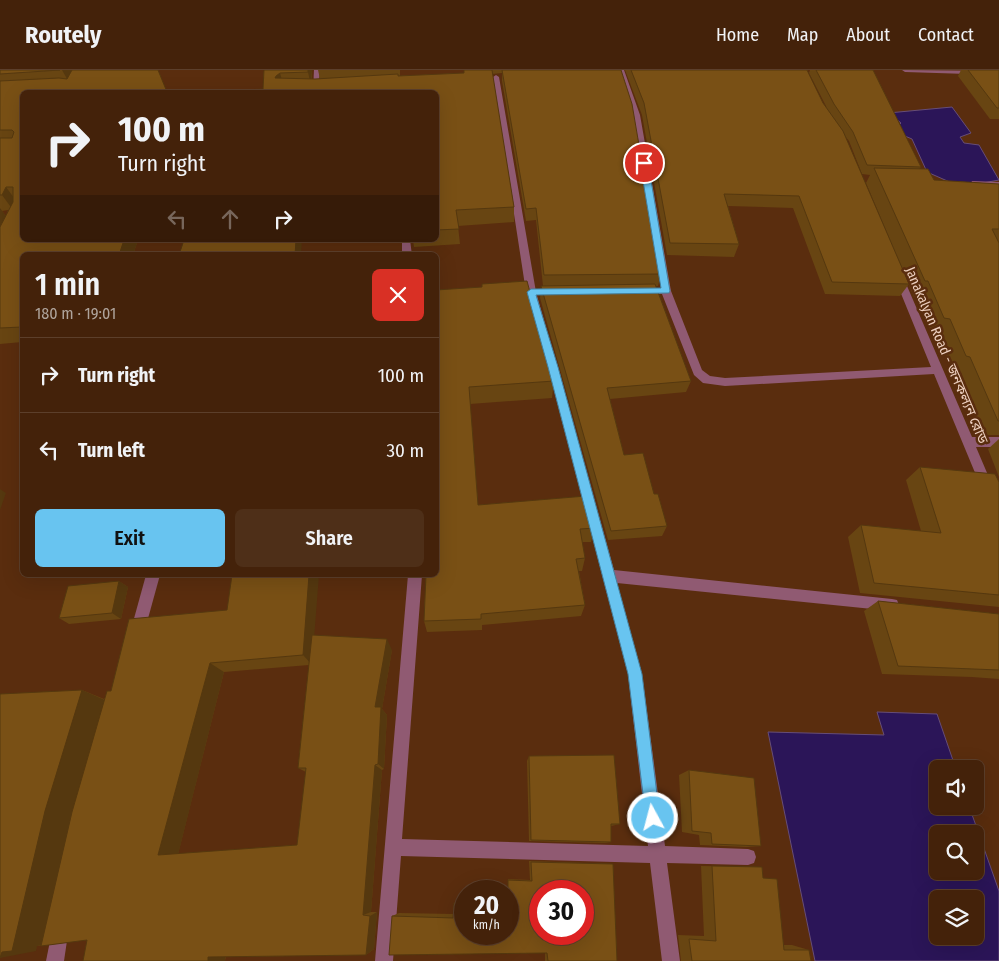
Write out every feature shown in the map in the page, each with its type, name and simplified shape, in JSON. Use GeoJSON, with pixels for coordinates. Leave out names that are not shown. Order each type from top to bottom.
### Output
{"type":"FeatureCollection","features":[{"type":"Feature","properties":{"kind":"street"},"geometry":{"type":"LineString","coordinates":[[316,90],[317,70]]}},
{"type":"Feature","properties":{"kind":"street"},"geometry":{"type":"LineString","coordinates":[[621,70],[636,116],[666,291],[698,372],[707,380],[725,382],[938,370]]}},
{"type":"Feature","properties":{"kind":"street"},"geometry":{"type":"LineString","coordinates":[[905,70],[999,73]]}},
{"type":"Feature","properties":{"kind":"street"},"geometry":{"type":"LineString","coordinates":[[496,77],[531,292],[553,367],[635,674],[671,961]]}},
{"type":"Feature","properties":{"kind":"street"},"geometry":{"type":"LineString","coordinates":[[961,182],[999,184]]}},
{"type":"Feature","properties":{"kind":"street","name":"Janakalyan Road - জনকল্যন রোড"},"geometry":{"type":"LineString","coordinates":[[894,265],[999,516]]}},
{"type":"Feature","properties":{"kind":"street"},"geometry":{"type":"LineString","coordinates":[[627,291],[666,291]]}},
{"type":"Feature","properties":{"kind":"street"},"geometry":{"type":"LineString","coordinates":[[968,442],[999,442]]}},
{"type":"Feature","properties":{"kind":"street"},"geometry":{"type":"LineString","coordinates":[[609,576],[902,606]]}},
{"type":"Feature","properties":{"kind":"street"},"geometry":{"type":"LineString","coordinates":[[134,646],[152,577]]}},
{"type":"Feature","properties":{"kind":"street"},"geometry":{"type":"LineString","coordinates":[[384,961],[414,577]]}},
{"type":"Feature","properties":{"kind":"street"},"geometry":{"type":"LineString","coordinates":[[393,847],[748,857]]}},
{"type":"Feature","properties":{"kind":"street"},"geometry":{"type":"LineString","coordinates":[[54,961],[63,909]]}},
{"type":"Feature","properties":{"kind":"shaded area"},"geometry":{"type":"Polygon","coordinates":[[[952,107],[971,133],[960,137],[964,143],[979,145],[999,180],[961,187],[927,172],[912,139],[893,131],[901,123],[888,113],[952,107]]]}},
{"type":"Feature","properties":{"kind":"shaded area"},"geometry":{"type":"Polygon","coordinates":[[[877,712],[937,714],[953,760],[929,760],[929,815],[972,815],[976,825],[929,825],[929,880],[984,880],[984,848],[999,891],[999,961],[815,961],[768,732],[884,735],[877,712]]]}},
{"type":"Feature","properties":{"kind":"building"},"geometry":{"type":"Polygon","coordinates":[[[0,70],[60,70],[0,74],[0,70]]]}},
{"type":"Feature","properties":{"kind":"building"},"geometry":{"type":"Polygon","coordinates":[[[72,70],[158,70],[166,90],[20,90],[20,242],[123,242],[120,252],[20,252],[20,327],[0,328],[0,227],[13,202],[13,187],[6,187],[2,195],[0,195],[0,138],[12,138],[14,132],[12,130],[0,130],[0,81],[67,79],[72,70]]]}},
{"type":"Feature","properties":{"kind":"building"},"geometry":{"type":"Polygon","coordinates":[[[264,70],[308,70],[308,72],[280,73],[275,78],[315,79],[398,74],[398,76],[464,73],[464,70],[492,70],[514,207],[456,210],[459,229],[439,230],[439,90],[246,90],[263,89],[264,70]]]}},
{"type":"Feature","properties":{"kind":"building"},"geometry":{"type":"Polygon","coordinates":[[[502,70],[621,70],[632,104],[661,274],[544,275],[536,208],[526,209],[502,70]]]}},
{"type":"Feature","properties":{"kind":"building"},"geometry":{"type":"Polygon","coordinates":[[[631,70],[807,70],[823,103],[843,131],[909,284],[832,282],[799,196],[724,194],[739,244],[670,243],[644,103],[631,70]]]}},
{"type":"Feature","properties":{"kind":"building"},"geometry":{"type":"Polygon","coordinates":[[[816,70],[873,70],[921,167],[867,165],[853,132],[834,104],[816,70]]]}},
{"type":"Feature","properties":{"kind":"building"},"geometry":{"type":"Polygon","coordinates":[[[968,70],[999,70],[999,108],[997,108],[968,70]]]}},
{"type":"Feature","properties":{"kind":"building"},"geometry":{"type":"Polygon","coordinates":[[[874,168],[928,169],[934,180],[999,184],[999,229],[992,229],[999,243],[999,421],[970,357],[966,356],[950,319],[944,318],[928,281],[925,281],[874,168]]]}},
{"type":"Feature","properties":{"kind":"building"},"geometry":{"type":"Polygon","coordinates":[[[183,242],[296,242],[295,252],[180,252],[183,242]]]}},
{"type":"Feature","properties":{"kind":"building"},"geometry":{"type":"Polygon","coordinates":[[[527,281],[554,381],[469,387],[478,505],[586,496],[595,528],[580,529],[585,558],[576,559],[585,605],[481,614],[481,619],[424,621],[426,577],[439,577],[439,290],[482,287],[482,284],[527,281]]]}},
{"type":"Feature","properties":{"kind":"building"},"geometry":{"type":"Polygon","coordinates":[[[655,284],[691,381],[607,388],[624,455],[643,453],[654,494],[658,494],[667,526],[611,531],[541,286],[655,284]]]}},
{"type":"Feature","properties":{"kind":"building"},"geometry":{"type":"Polygon","coordinates":[[[920,467],[995,474],[999,482],[999,595],[874,583],[861,525],[941,533],[920,467]]]}},
{"type":"Feature","properties":{"kind":"building"},"geometry":{"type":"Polygon","coordinates":[[[232,577],[309,577],[303,655],[210,663],[158,855],[297,845],[306,768],[298,768],[312,635],[387,639],[375,707],[381,707],[378,764],[375,765],[363,915],[370,916],[366,955],[208,957],[208,961],[83,961],[87,940],[41,946],[72,812],[107,691],[111,691],[129,619],[227,610],[232,577]]]}},
{"type":"Feature","properties":{"kind":"building"},"geometry":{"type":"Polygon","coordinates":[[[119,581],[112,613],[59,618],[68,586],[119,581]]]}},
{"type":"Feature","properties":{"kind":"building"},"geometry":{"type":"Polygon","coordinates":[[[878,601],[999,614],[999,670],[898,666],[878,601]]]}},
{"type":"Feature","properties":{"kind":"building"},"geometry":{"type":"Polygon","coordinates":[[[82,690],[45,811],[12,951],[2,952],[0,958],[0,694],[82,690]]]}},
{"type":"Feature","properties":{"kind":"building"},"geometry":{"type":"Polygon","coordinates":[[[614,755],[620,824],[611,824],[611,842],[531,840],[529,756],[614,755]]]}},
{"type":"Feature","properties":{"kind":"building"},"geometry":{"type":"Polygon","coordinates":[[[689,770],[754,778],[761,846],[712,844],[711,833],[692,831],[689,770]]]}},
{"type":"Feature","properties":{"kind":"building"},"geometry":{"type":"Polygon","coordinates":[[[531,862],[613,864],[617,961],[548,961],[547,953],[389,955],[392,916],[453,918],[454,903],[454,945],[519,945],[519,880],[529,881],[529,945],[594,945],[594,880],[532,880],[531,862]]]}},
{"type":"Feature","properties":{"kind":"building"},"geometry":{"type":"Polygon","coordinates":[[[712,866],[762,867],[763,878],[777,879],[784,950],[809,950],[811,961],[692,961],[689,939],[716,941],[712,866]]]}},
{"type":"Feature","properties":{"kind":"route"},"geometry":{"type":"LineString","coordinates":[[644,163],[666,291],[531,292],[553,367],[635,674],[653,818]]}}]}
